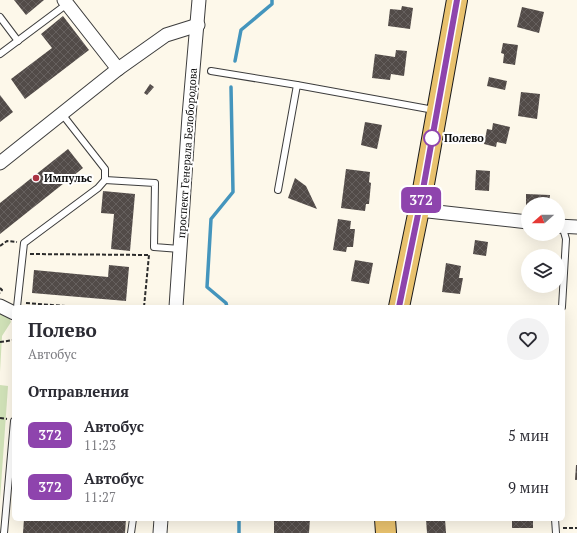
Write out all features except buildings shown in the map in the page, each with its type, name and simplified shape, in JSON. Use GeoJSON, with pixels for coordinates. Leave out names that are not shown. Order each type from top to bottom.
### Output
{"type":"FeatureCollection","features":[{"type":"Feature","properties":{"kind":"main road"},"geometry":{"type":"LineString","coordinates":[[399,305],[419,210],[457,0]]}},
{"type":"Feature","properties":{"kind":"main road"},"geometry":{"type":"LineString","coordinates":[[386,521],[386,533]]}},
{"type":"Feature","properties":{"kind":"street","name":"проспект Генерала Белобородова"},"geometry":{"type":"LineString","coordinates":[[176,305],[189,116],[199,0]]}},
{"type":"Feature","properties":{"kind":"street"},"geometry":{"type":"LineString","coordinates":[[65,2],[118,69]]}},
{"type":"Feature","properties":{"kind":"street"},"geometry":{"type":"LineString","coordinates":[[0,163],[118,69],[166,35],[198,25]]}},
{"type":"Feature","properties":{"kind":"street"},"geometry":{"type":"LineString","coordinates":[[419,210],[521,221]]}},
{"type":"Feature","properties":{"kind":"street"},"geometry":{"type":"LineString","coordinates":[[565,226],[577,227]]}},
{"type":"Feature","properties":{"kind":"street"},"geometry":{"type":"LineString","coordinates":[[0,306],[12,307]]}},
{"type":"Feature","properties":{"kind":"street"},"geometry":{"type":"LineString","coordinates":[[160,533],[161,521]]}},
{"type":"Feature","properties":{"kind":"lane"},"geometry":{"type":"LineString","coordinates":[[0,54],[65,2]]}},
{"type":"Feature","properties":{"kind":"lane"},"geometry":{"type":"LineString","coordinates":[[0,17],[18,41]]}},
{"type":"Feature","properties":{"kind":"lane"},"geometry":{"type":"LineString","coordinates":[[211,71],[436,110]]}},
{"type":"Feature","properties":{"kind":"lane"},"geometry":{"type":"LineString","coordinates":[[278,190],[297,85]]}},
{"type":"Feature","properties":{"kind":"lane"},"geometry":{"type":"LineString","coordinates":[[16,305],[24,243],[98,188],[105,180],[105,169],[62,114]]}},
{"type":"Feature","properties":{"kind":"lane"},"geometry":{"type":"LineString","coordinates":[[105,180],[155,184],[154,247],[180,249]]}},
{"type":"Feature","properties":{"kind":"lane"},"geometry":{"type":"LineString","coordinates":[[562,305],[565,236]]}},
{"type":"Feature","properties":{"kind":"lane"},"geometry":{"type":"LineString","coordinates":[[4,533],[11,489],[12,466]]}},
{"type":"Feature","properties":{"kind":"lane"},"geometry":{"type":"LineString","coordinates":[[131,533],[133,521]]}},
{"type":"Feature","properties":{"kind":"path"},"geometry":{"type":"LineString","coordinates":[[0,246],[6,241],[24,243]]}},
{"type":"Feature","properties":{"kind":"path"},"geometry":{"type":"LineString","coordinates":[[144,305],[149,255],[154,247]]}},
{"type":"Feature","properties":{"kind":"path"},"geometry":{"type":"LineString","coordinates":[[23,254],[149,255]]}},
{"type":"Feature","properties":{"kind":"path"},"geometry":{"type":"LineString","coordinates":[[0,288],[2,290],[0,293]]}},
{"type":"Feature","properties":{"kind":"path"},"geometry":{"type":"LineString","coordinates":[[0,342],[12,340]]}},
{"type":"Feature","properties":{"kind":"path"},"geometry":{"type":"LineString","coordinates":[[555,530],[577,528]]}},
{"type":"Feature","properties":{"kind":"green space"},"geometry":{"type":"Polygon","coordinates":[[[3,312],[9,317],[11,322],[2,336],[0,372],[0,313],[3,312]]]}},
{"type":"Feature","properties":{"kind":"green space"},"geometry":{"type":"Polygon","coordinates":[[[0,385],[8,386],[0,500],[0,385]]]}},
{"type":"Feature","properties":{"kind":"waterway"},"geometry":{"type":"LineString","coordinates":[[235,61],[241,30],[272,4],[272,0]]}},
{"type":"Feature","properties":{"kind":"waterway"},"geometry":{"type":"LineString","coordinates":[[226,305],[207,287],[211,219],[233,192],[231,87]]}},
{"type":"Feature","properties":{"kind":"waterway"},"geometry":{"type":"LineString","coordinates":[[239,521],[239,533]]}},
{"type":"Feature","properties":{"kind":"bus line","name":"372"},"geometry":{"type":"LineString","coordinates":[[399,305],[422,195],[436,110],[457,0]]}},
{"type":"Feature","properties":{"kind":"place","name":"Полево"},"geometry":{"type":"Point","coordinates":[432,138]}},
{"type":"Feature","properties":{"kind":"place","name":"Импульс"},"geometry":{"type":"Point","coordinates":[36,178]}}]}
